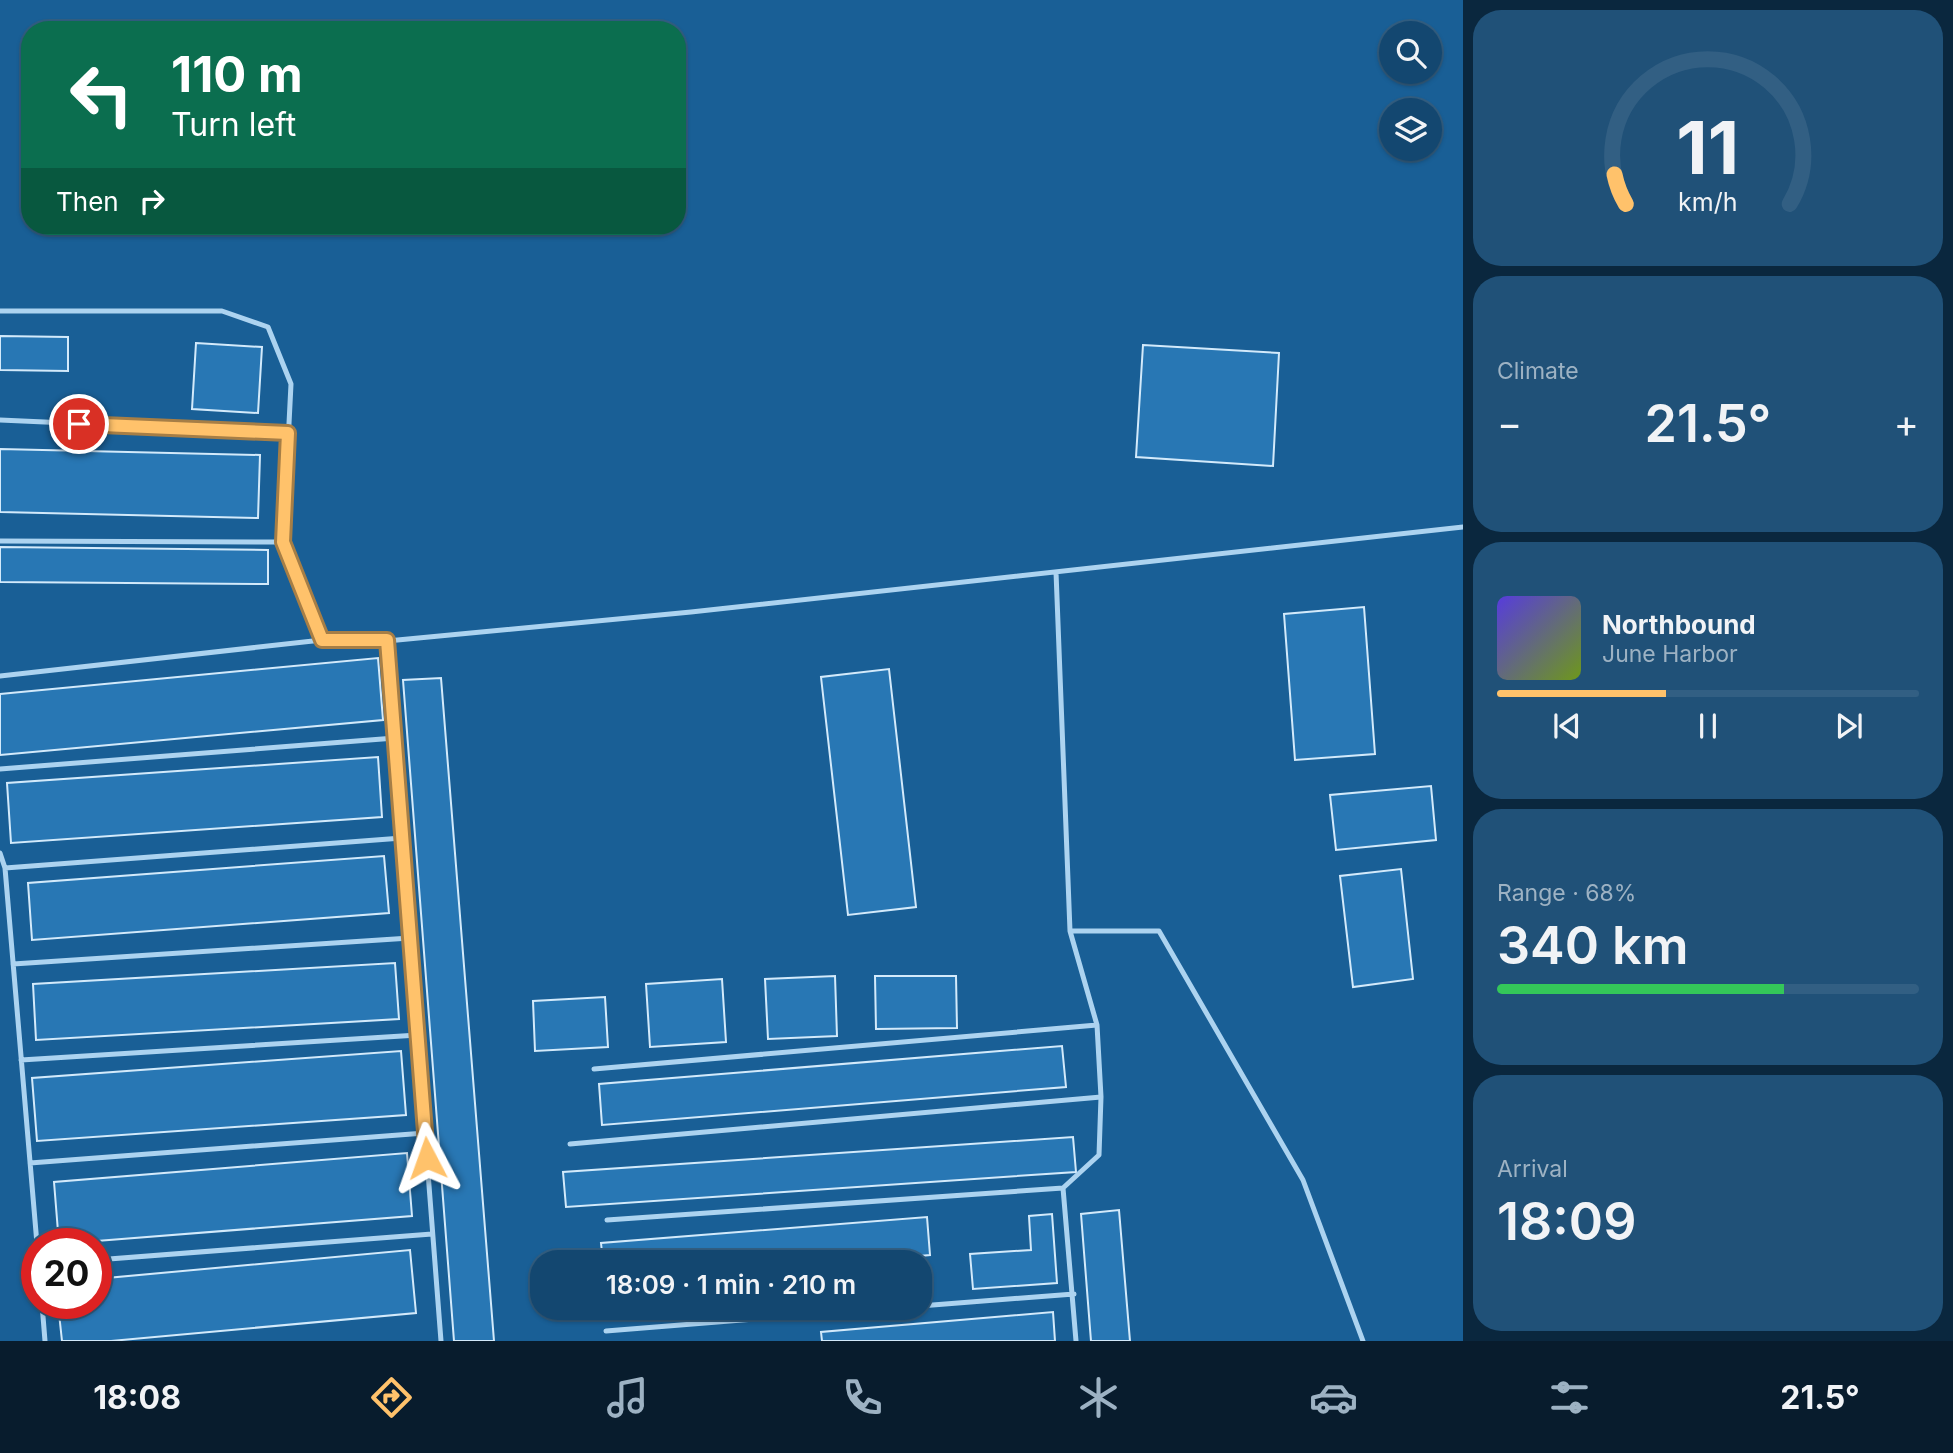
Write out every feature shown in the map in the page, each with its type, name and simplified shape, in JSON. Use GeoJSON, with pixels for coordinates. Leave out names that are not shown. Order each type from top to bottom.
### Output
{"type":"FeatureCollection","features":[{"type":"Feature","properties":{"kind":"lane"},"geometry":{"type":"LineString","coordinates":[[0,311],[222,311],[268,327],[291,384],[283,542],[322,640]]}},
{"type":"Feature","properties":{"kind":"lane"},"geometry":{"type":"LineString","coordinates":[[0,420],[288,433]]}},
{"type":"Feature","properties":{"kind":"lane"},"geometry":{"type":"LineString","coordinates":[[0,676],[322,640],[387,640],[691,612],[1463,527]]}},
{"type":"Feature","properties":{"kind":"lane"},"geometry":{"type":"LineString","coordinates":[[0,541],[283,542]]}},
{"type":"Feature","properties":{"kind":"lane"},"geometry":{"type":"LineString","coordinates":[[607,1220],[1063,1188],[1099,1155],[1101,1097],[1097,1025],[1070,931],[1056,572]]}},
{"type":"Feature","properties":{"kind":"lane"},"geometry":{"type":"LineString","coordinates":[[387,640],[440,1341]]}},
{"type":"Feature","properties":{"kind":"lane"},"geometry":{"type":"LineString","coordinates":[[0,769],[395,738]]}},
{"type":"Feature","properties":{"kind":"lane"},"geometry":{"type":"LineString","coordinates":[[5,868],[402,838]]}},
{"type":"Feature","properties":{"kind":"lane"},"geometry":{"type":"LineString","coordinates":[[0,853],[5,868],[36,1228]]}},
{"type":"Feature","properties":{"kind":"lane"},"geometry":{"type":"LineString","coordinates":[[1070,931],[1159,931],[1303,1180],[1363,1341]]}},
{"type":"Feature","properties":{"kind":"lane"},"geometry":{"type":"LineString","coordinates":[[13,964],[410,937]]}},
{"type":"Feature","properties":{"kind":"lane"},"geometry":{"type":"LineString","coordinates":[[594,1069],[1097,1025]]}},
{"type":"Feature","properties":{"kind":"lane"},"geometry":{"type":"LineString","coordinates":[[21,1060],[418,1035]]}},
{"type":"Feature","properties":{"kind":"lane"},"geometry":{"type":"LineString","coordinates":[[570,1144],[1101,1097]]}},
{"type":"Feature","properties":{"kind":"lane"},"geometry":{"type":"LineString","coordinates":[[30,1163],[425,1133]]}},
{"type":"Feature","properties":{"kind":"lane"},"geometry":{"type":"LineString","coordinates":[[1063,1188],[1076,1341]]}},
{"type":"Feature","properties":{"kind":"lane"},"geometry":{"type":"LineString","coordinates":[[112,1259],[432,1234]]}},
{"type":"Feature","properties":{"kind":"lane"},"geometry":{"type":"LineString","coordinates":[[932,1305],[1074,1294]]}},
{"type":"Feature","properties":{"kind":"lane"},"geometry":{"type":"LineString","coordinates":[[43,1319],[45,1341]]}},
{"type":"Feature","properties":{"kind":"lane"},"geometry":{"type":"LineString","coordinates":[[606,1331],[744,1320]]}},
{"type":"Feature","properties":{"kind":"building"},"geometry":{"type":"Polygon","coordinates":[[[0,336],[68,337],[68,371],[0,370],[0,336]]]}},
{"type":"Feature","properties":{"kind":"building"},"geometry":{"type":"Polygon","coordinates":[[[196,343],[262,347],[258,413],[192,409],[196,343]]]}},
{"type":"Feature","properties":{"kind":"building"},"geometry":{"type":"Polygon","coordinates":[[[1143,345],[1279,353],[1273,466],[1136,457],[1143,345]]]}},
{"type":"Feature","properties":{"kind":"building"},"geometry":{"type":"Polygon","coordinates":[[[0,449],[260,455],[258,518],[0,512],[0,449]]]}},
{"type":"Feature","properties":{"kind":"building"},"geometry":{"type":"Polygon","coordinates":[[[0,547],[268,550],[268,584],[0,582],[0,547]]]}},
{"type":"Feature","properties":{"kind":"building"},"geometry":{"type":"Polygon","coordinates":[[[1364,607],[1375,754],[1295,760],[1284,614],[1364,607]]]}},
{"type":"Feature","properties":{"kind":"building"},"geometry":{"type":"Polygon","coordinates":[[[378,658],[383,720],[0,755],[0,694],[378,658]]]}},
{"type":"Feature","properties":{"kind":"building"},"geometry":{"type":"Polygon","coordinates":[[[889,669],[916,907],[848,915],[821,677],[889,669]]]}},
{"type":"Feature","properties":{"kind":"building"},"geometry":{"type":"Polygon","coordinates":[[[441,678],[494,1341],[454,1341],[403,680],[441,678]]]}},
{"type":"Feature","properties":{"kind":"building"},"geometry":{"type":"Polygon","coordinates":[[[378,757],[382,817],[11,843],[7,783],[378,757]]]}},
{"type":"Feature","properties":{"kind":"building"},"geometry":{"type":"Polygon","coordinates":[[[1431,786],[1436,840],[1336,850],[1330,795],[1431,786]]]}},
{"type":"Feature","properties":{"kind":"building"},"geometry":{"type":"Polygon","coordinates":[[[384,856],[389,913],[32,940],[28,883],[384,856]]]}},
{"type":"Feature","properties":{"kind":"building"},"geometry":{"type":"Polygon","coordinates":[[[1401,869],[1413,979],[1353,987],[1340,876],[1401,869]]]}},
{"type":"Feature","properties":{"kind":"building"},"geometry":{"type":"Polygon","coordinates":[[[395,963],[399,1019],[36,1040],[33,984],[395,963]]]}},
{"type":"Feature","properties":{"kind":"building"},"geometry":{"type":"Polygon","coordinates":[[[835,976],[837,1036],[768,1039],[765,979],[835,976]]]}},
{"type":"Feature","properties":{"kind":"building"},"geometry":{"type":"Polygon","coordinates":[[[875,976],[956,976],[957,1028],[876,1029],[875,976]]]}},
{"type":"Feature","properties":{"kind":"building"},"geometry":{"type":"Polygon","coordinates":[[[722,979],[726,1042],[650,1047],[646,984],[722,979]]]}},
{"type":"Feature","properties":{"kind":"building"},"geometry":{"type":"Polygon","coordinates":[[[605,997],[608,1047],[535,1051],[533,1001],[605,997]]]}},
{"type":"Feature","properties":{"kind":"building"},"geometry":{"type":"Polygon","coordinates":[[[1062,1046],[1066,1087],[602,1125],[599,1084],[1062,1046]]]}},
{"type":"Feature","properties":{"kind":"building"},"geometry":{"type":"Polygon","coordinates":[[[401,1051],[406,1115],[37,1141],[32,1078],[401,1051]]]}},
{"type":"Feature","properties":{"kind":"building"},"geometry":{"type":"Polygon","coordinates":[[[1073,1137],[1076,1172],[566,1207],[563,1172],[1073,1137]]]}},
{"type":"Feature","properties":{"kind":"building"},"geometry":{"type":"Polygon","coordinates":[[[407,1153],[412,1216],[112,1240],[112,1228],[58,1228],[54,1182],[407,1153]]]}},
{"type":"Feature","properties":{"kind":"building"},"geometry":{"type":"Polygon","coordinates":[[[1119,1210],[1130,1341],[1091,1341],[1081,1214],[1119,1210]]]}},
{"type":"Feature","properties":{"kind":"building"},"geometry":{"type":"Polygon","coordinates":[[[1052,1214],[1057,1283],[973,1289],[970,1254],[1031,1250],[1029,1216],[1052,1214]]]}},
{"type":"Feature","properties":{"kind":"building"},"geometry":{"type":"Polygon","coordinates":[[[927,1217],[930,1250],[602,1250],[601,1243],[927,1217]]]}},
{"type":"Feature","properties":{"kind":"building"},"geometry":{"type":"Polygon","coordinates":[[[410,1250],[416,1313],[111,1341],[62,1341],[60,1319],[112,1319],[112,1278],[410,1250]]]}},
{"type":"Feature","properties":{"kind":"building"},"geometry":{"type":"Polygon","coordinates":[[[1053,1312],[1055,1341],[822,1341],[821,1332],[1053,1312]]]}},
{"type":"Feature","properties":{"kind":"route"},"geometry":{"type":"LineString","coordinates":[[79,424],[288,433],[283,542],[322,640],[387,640],[427,1158]]}}]}
